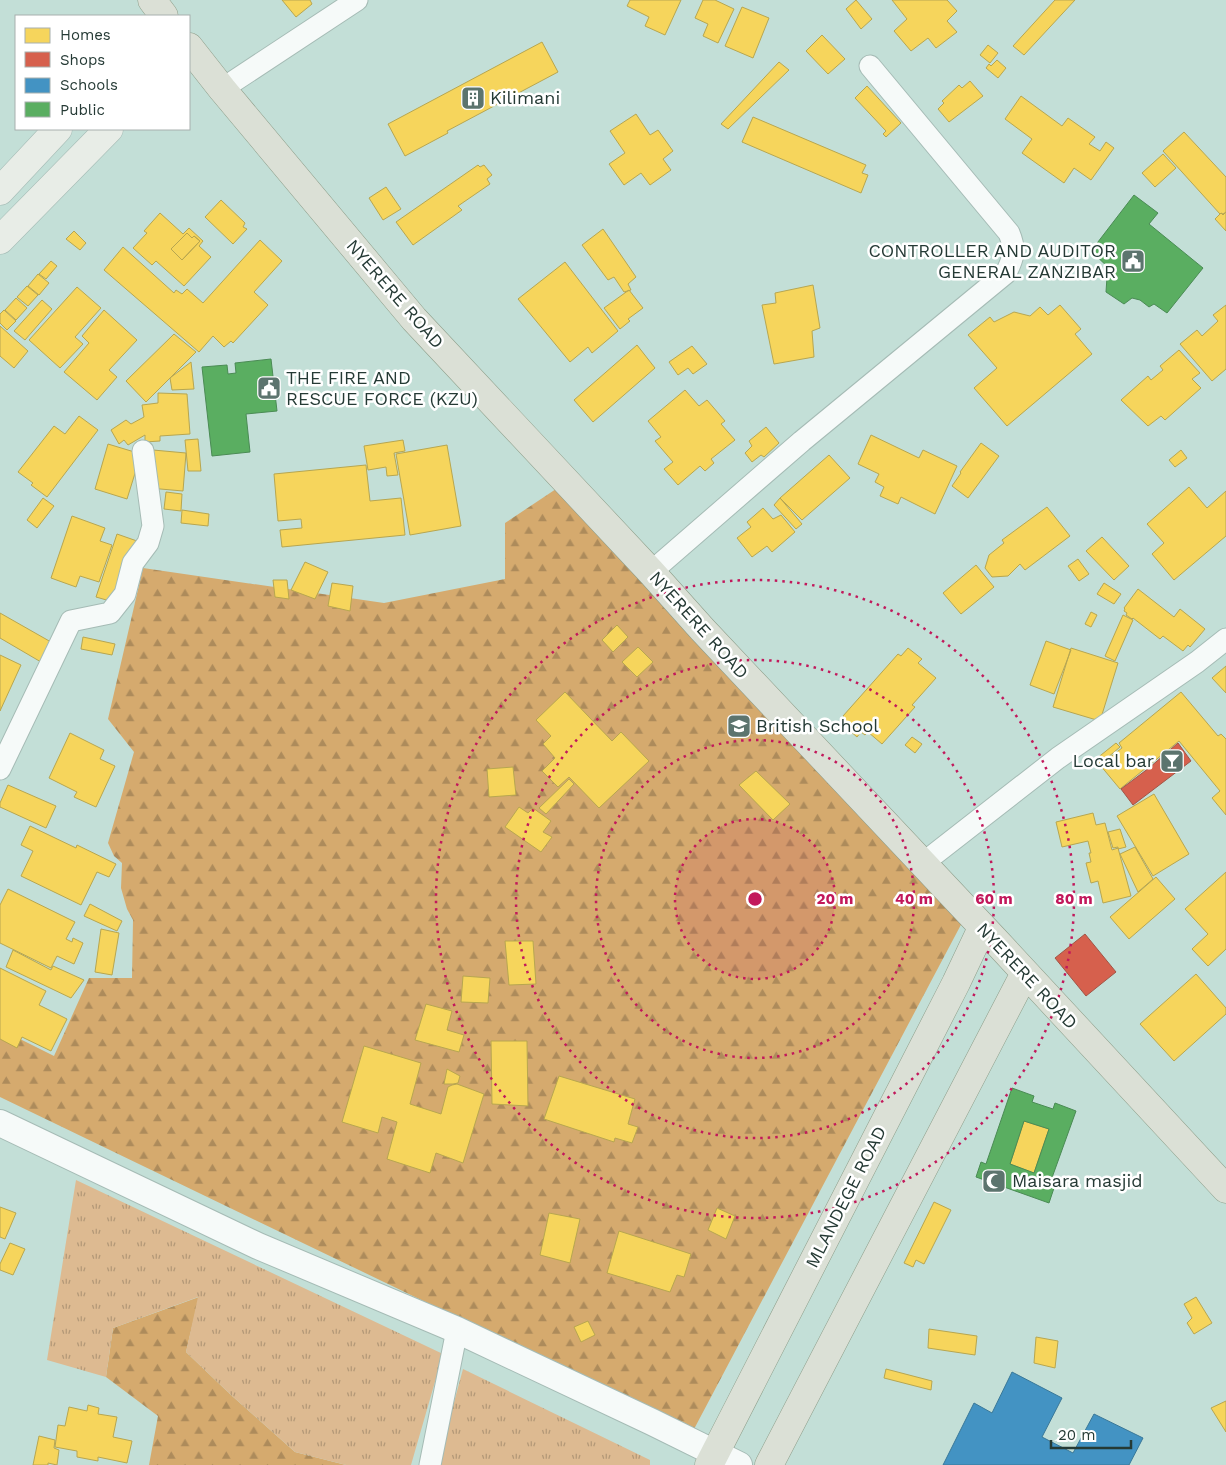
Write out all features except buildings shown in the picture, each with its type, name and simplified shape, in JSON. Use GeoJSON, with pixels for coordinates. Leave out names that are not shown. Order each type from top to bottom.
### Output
{"type":"FeatureCollection","features":[{"type":"Feature","properties":{"kind":"main road","name":"NYERERE ROAD"},"geometry":{"type":"LineString","coordinates":[[191,55],[222,89],[414,319],[1226,1189]]}},
{"type":"Feature","properties":{"kind":"main road"},"geometry":{"type":"LineString","coordinates":[[0,191],[57,130]]}},
{"type":"Feature","properties":{"kind":"main road"},"geometry":{"type":"LineString","coordinates":[[0,240],[108,130]]}},
{"type":"Feature","properties":{"kind":"main road","name":"MLANDEGE ROAD"},"geometry":{"type":"LineString","coordinates":[[712,1459],[952,992],[982,928]]}},
{"type":"Feature","properties":{"kind":"main road"},"geometry":{"type":"LineString","coordinates":[[769,1465],[1025,973]]}},
{"type":"Feature","properties":{"kind":"street"},"geometry":{"type":"LineString","coordinates":[[222,89],[357,0]]}},
{"type":"Feature","properties":{"kind":"street"},"geometry":{"type":"LineString","coordinates":[[651,572],[802,441],[1006,273],[1013,260],[1014,244],[1009,233],[870,66]]}},
{"type":"Feature","properties":{"kind":"street"},"geometry":{"type":"LineString","coordinates":[[0,769],[71,621],[110,613],[125,594],[133,563],[148,543],[152,526],[144,451]]}},
{"type":"Feature","properties":{"kind":"street"},"geometry":{"type":"LineString","coordinates":[[922,864],[1058,758],[1197,662],[1226,639]]}},
{"type":"Feature","properties":{"kind":"street"},"geometry":{"type":"LineString","coordinates":[[0,1123],[258,1246],[457,1330],[652,1422],[712,1459],[739,1465]]}},
{"type":"Feature","properties":{"kind":"street"},"geometry":{"type":"LineString","coordinates":[[430,1465],[457,1330]]}},
{"type":"Feature","properties":{"kind":"green space"},"geometry":{"type":"Polygon","coordinates":[[[562,485],[964,919],[693,1431],[0,1097],[0,1029],[54,1056],[89,978],[132,978],[133,920],[127,909],[121,888],[122,863],[114,856],[108,843],[134,752],[108,719],[143,568],[384,603],[505,579],[505,523],[562,485]]]}},
{"type":"Feature","properties":{"kind":"green space"},"geometry":{"type":"Polygon","coordinates":[[[76,1180],[443,1354],[411,1465],[346,1465],[295,1452],[186,1352],[198,1297],[113,1328],[106,1377],[47,1360],[76,1180]]]}},
{"type":"Feature","properties":{"kind":"green space"},"geometry":{"type":"Polygon","coordinates":[[[199,1297],[186,1352],[295,1452],[346,1465],[149,1465],[158,1416],[106,1377],[113,1328],[199,1297]]]}},
{"type":"Feature","properties":{"kind":"green space"},"geometry":{"type":"Polygon","coordinates":[[[463,1369],[650,1460],[650,1465],[437,1465],[463,1369]]]}},
{"type":"Feature","properties":{"kind":"place","name":"Kilimani"},"geometry":{"type":"Point","coordinates":[473,98]}},
{"type":"Feature","properties":{"kind":"place","name":"CONTROLLER AND AUDITOR GENERAL ZANZIBAR"},"geometry":{"type":"Point","coordinates":[1133,261]}},
{"type":"Feature","properties":{"kind":"place","name":"THE FIRE AND RESCUE FORCE (KZU)"},"geometry":{"type":"Point","coordinates":[269,388]}},
{"type":"Feature","properties":{"kind":"place","name":"British School"},"geometry":{"type":"Point","coordinates":[739,726]}},
{"type":"Feature","properties":{"kind":"place","name":"Local bar"},"geometry":{"type":"Point","coordinates":[1172,761]}},
{"type":"Feature","properties":{"kind":"place","name":"Maisara masjid"},"geometry":{"type":"Point","coordinates":[994,1181]}}]}
